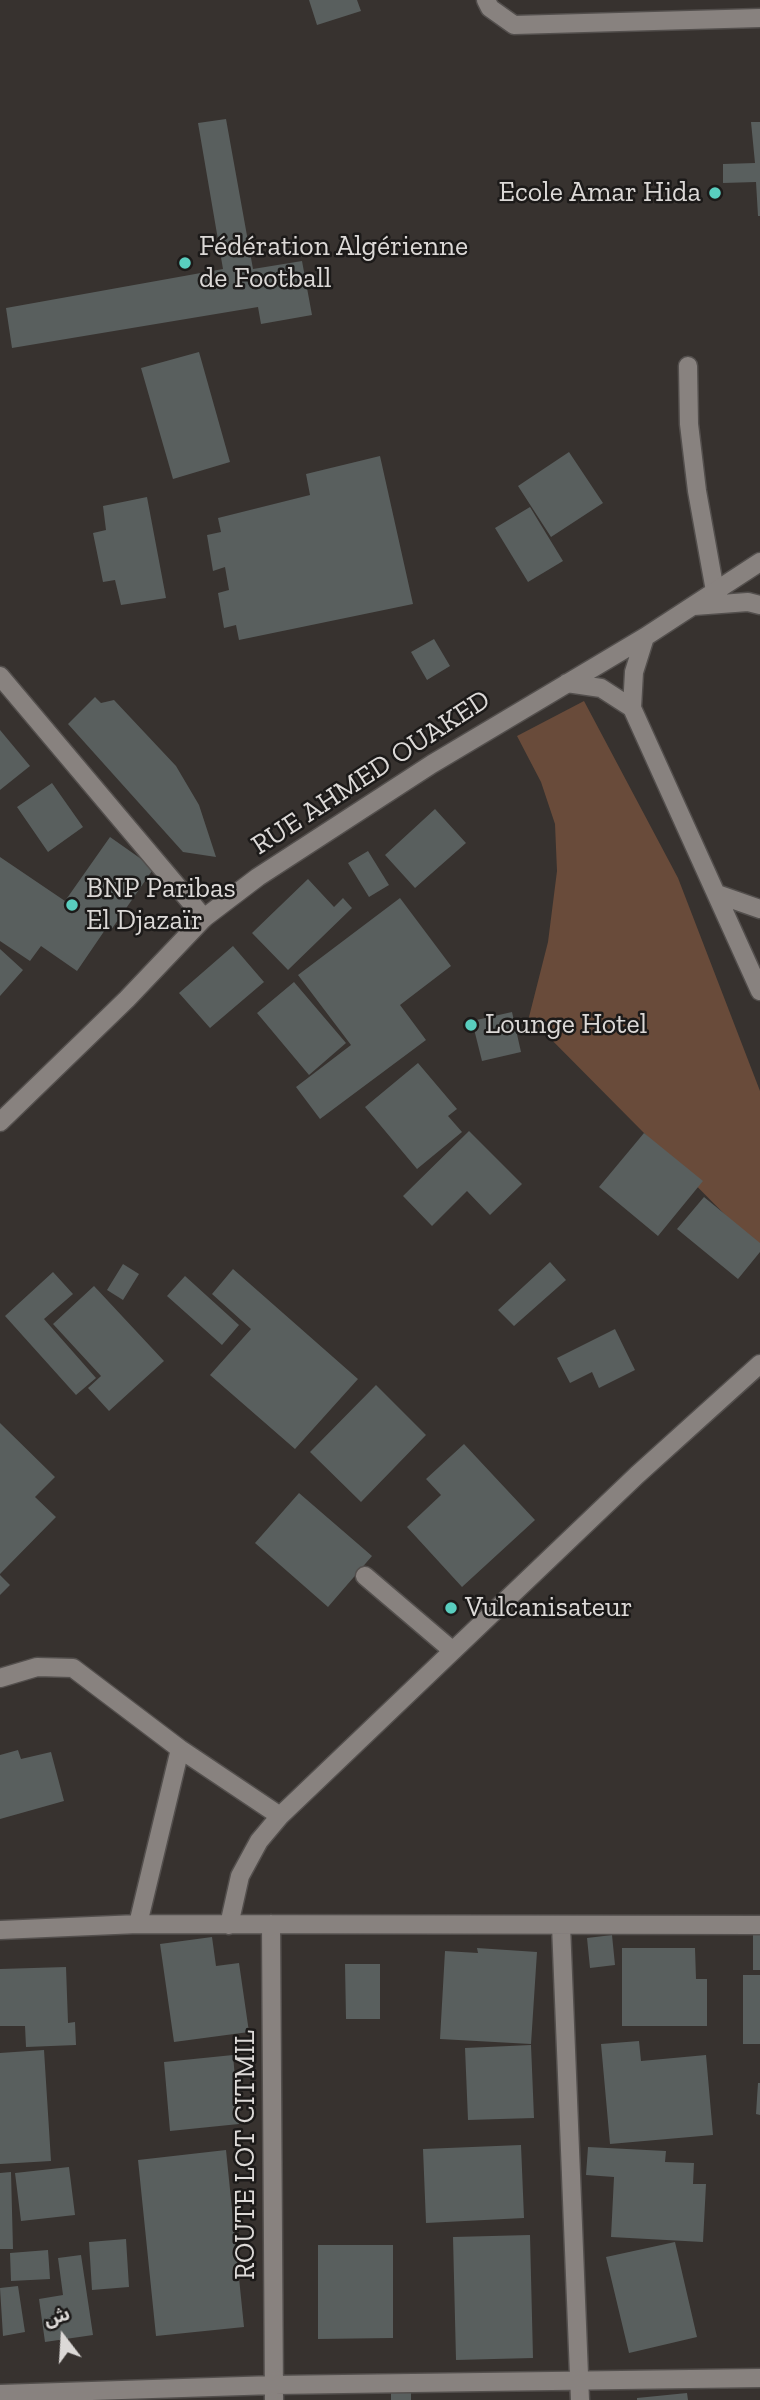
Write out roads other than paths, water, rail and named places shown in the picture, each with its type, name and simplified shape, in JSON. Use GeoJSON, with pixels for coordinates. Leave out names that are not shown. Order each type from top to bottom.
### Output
{"type":"FeatureCollection","features":[{"type":"Feature","properties":{"kind":"street"},"geometry":{"type":"LineString","coordinates":[[486,0],[489,8],[514,24],[760,18]]}},
{"type":"Feature","properties":{"kind":"street"},"geometry":{"type":"LineString","coordinates":[[688,366],[689,424],[697,491],[715,592]]}},
{"type":"Feature","properties":{"kind":"street","name":"RUE AHMED OUAKED"},"geometry":{"type":"LineString","coordinates":[[0,1122],[127,999],[204,918],[258,877],[420,771],[645,637],[760,562]]}},
{"type":"Feature","properties":{"kind":"street"},"geometry":{"type":"LineString","coordinates":[[693,606],[748,602],[760,605]]}},
{"type":"Feature","properties":{"kind":"street"},"geometry":{"type":"LineString","coordinates":[[645,637],[634,672],[632,708],[760,991]]}},
{"type":"Feature","properties":{"kind":"street"},"geometry":{"type":"LineString","coordinates":[[0,676],[204,918]]}},
{"type":"Feature","properties":{"kind":"street"},"geometry":{"type":"LineString","coordinates":[[567,683],[601,688],[632,708]]}},
{"type":"Feature","properties":{"kind":"street"},"geometry":{"type":"LineString","coordinates":[[717,894],[760,909]]}},
{"type":"Feature","properties":{"kind":"street"},"geometry":{"type":"LineString","coordinates":[[229,1925],[240,1876],[259,1841],[280,1816],[637,1475],[760,1364]]}},
{"type":"Feature","properties":{"kind":"street"},"geometry":{"type":"LineString","coordinates":[[365,1576],[453,1651]]}},
{"type":"Feature","properties":{"kind":"street"},"geometry":{"type":"LineString","coordinates":[[0,1678],[37,1667],[73,1668],[180,1749],[280,1816]]}},
{"type":"Feature","properties":{"kind":"street"},"geometry":{"type":"LineString","coordinates":[[138,1924],[180,1749]]}},
{"type":"Feature","properties":{"kind":"street"},"geometry":{"type":"LineString","coordinates":[[0,1930],[138,1924],[760,1925]]}},
{"type":"Feature","properties":{"kind":"street","name":"ROUTE LOT CITMIL"},"geometry":{"type":"LineString","coordinates":[[271,1924],[274,2393]]}},
{"type":"Feature","properties":{"kind":"street"},"geometry":{"type":"LineString","coordinates":[[561,1925],[580,2400]]}},
{"type":"Feature","properties":{"kind":"street"},"geometry":{"type":"LineString","coordinates":[[0,2394],[274,2393],[580,2381],[760,2378]]}},
{"type":"Feature","properties":{"kind":"place","name":"Ecole Amar Hida"},"geometry":{"type":"Point","coordinates":[715,193]}},
{"type":"Feature","properties":{"kind":"place","name":"Fédération Algérienne de Football"},"geometry":{"type":"Point","coordinates":[185,263]}},
{"type":"Feature","properties":{"kind":"place","name":"BNP Paribas El Djazaïr"},"geometry":{"type":"Point","coordinates":[72,905]}},
{"type":"Feature","properties":{"kind":"place","name":"Lounge Hotel"},"geometry":{"type":"Point","coordinates":[471,1025]}},
{"type":"Feature","properties":{"kind":"place","name":"Vulcanisateur"},"geometry":{"type":"Point","coordinates":[451,1608]}}]}
